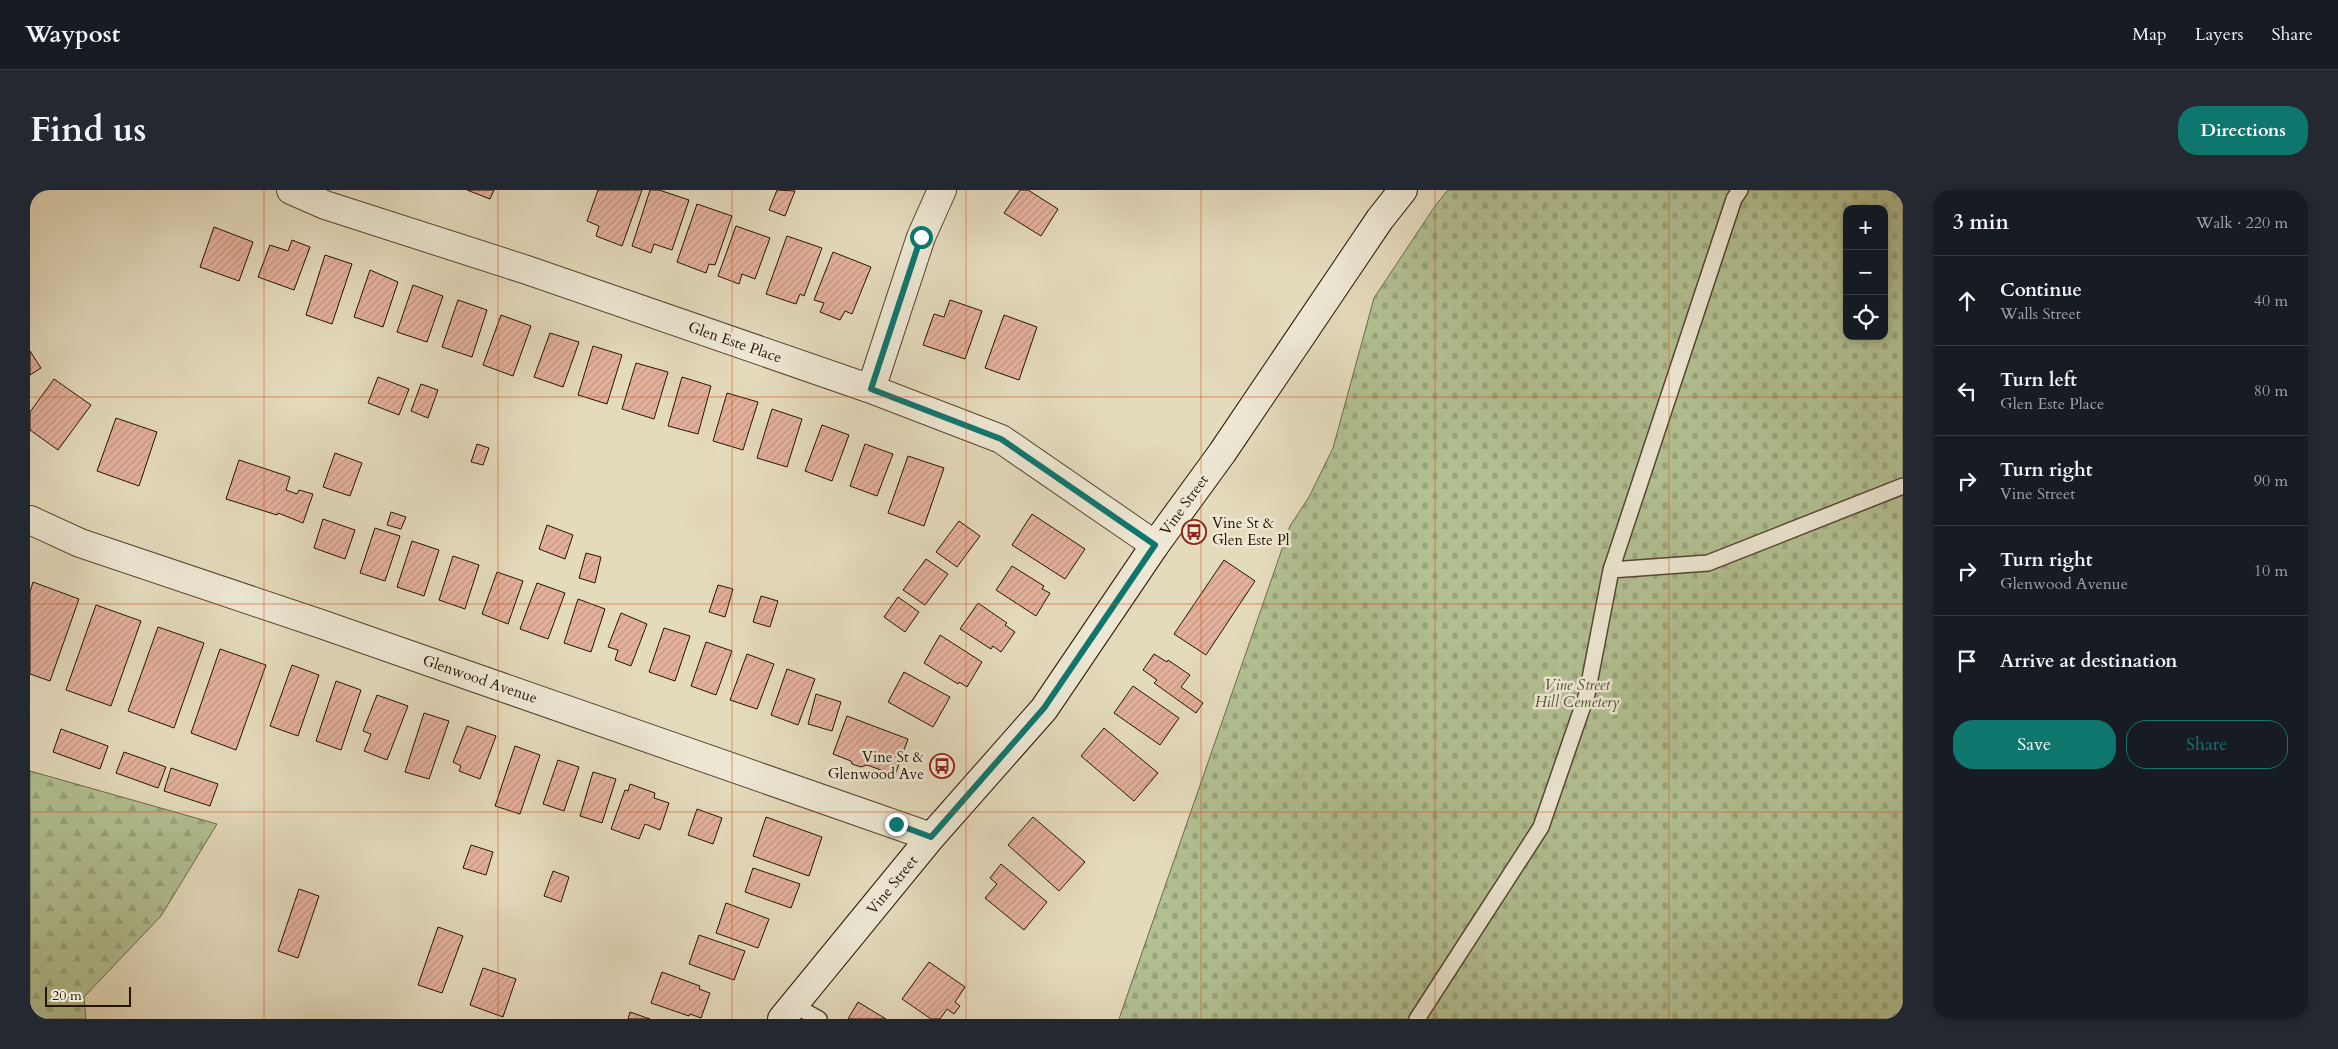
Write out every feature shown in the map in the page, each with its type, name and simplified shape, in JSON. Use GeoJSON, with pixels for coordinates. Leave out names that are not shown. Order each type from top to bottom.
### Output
{"type":"FeatureCollection","features":[{"type":"Feature","properties":{"kind":"street","name":"Glen Este Place"},"geometry":{"type":"LineString","coordinates":[[291,190],[325,206],[527,270],[871,389],[1001,439],[1155,545]]}},
{"type":"Feature","properties":{"kind":"street"},"geometry":{"type":"LineString","coordinates":[[871,389],[921,237],[942,190]]}},
{"type":"Feature","properties":{"kind":"street","name":"Vine Street"},"geometry":{"type":"LineString","coordinates":[[788,1012],[931,837],[1044,708],[1155,545],[1222,453],[1380,219],[1403,190]]}},
{"type":"Feature","properties":{"kind":"street","name":"Glenwood Avenue"},"geometry":{"type":"LineString","coordinates":[[30,520],[80,543],[321,624],[931,837]]}},
{"type":"Feature","properties":{"kind":"lane"},"geometry":{"type":"LineString","coordinates":[[1417,1019],[1541,827],[1587,694],[1611,570],[1734,199],[1740,190]]}},
{"type":"Feature","properties":{"kind":"lane"},"geometry":{"type":"LineString","coordinates":[[1611,570],[1708,563],[1903,486]]}},
{"type":"Feature","properties":{"kind":"lane"},"geometry":{"type":"LineString","coordinates":[[788,1012],[819,1019]]}},
{"type":"Feature","properties":{"kind":"green space","name":"Vine Street Hill Cemetery"},"geometry":{"type":"Polygon","coordinates":[[[1448,190],[1903,190],[1903,1019],[1119,1019],[1290,526],[1309,497],[1333,448],[1374,298],[1435,206],[1448,190]]]}},
{"type":"Feature","properties":{"kind":"green space"},"geometry":{"type":"Polygon","coordinates":[[[30,771],[217,824],[161,916],[84,997],[86,1019],[30,1019],[30,771]]]}},
{"type":"Feature","properties":{"kind":"building"},"geometry":{"type":"Polygon","coordinates":[[[467,190],[494,190],[490,199],[467,190]]]}},
{"type":"Feature","properties":{"kind":"building"},"geometry":{"type":"Polygon","coordinates":[[[598,190],[642,190],[622,246],[596,236],[599,226],[587,221],[598,190]]]}},
{"type":"Feature","properties":{"kind":"building"},"geometry":{"type":"Polygon","coordinates":[[[650,190],[659,190],[689,200],[672,250],[654,244],[651,253],[632,246],[650,190]]]}},
{"type":"Feature","properties":{"kind":"building"},"geometry":{"type":"Polygon","coordinates":[[[777,190],[795,191],[785,216],[769,210],[777,190]]]}},
{"type":"Feature","properties":{"kind":"building"},"geometry":{"type":"Polygon","coordinates":[[[1020,190],[1028,190],[1058,209],[1041,236],[1004,213],[1020,190]]]}},
{"type":"Feature","properties":{"kind":"building"},"geometry":{"type":"Polygon","coordinates":[[[697,204],[732,216],[715,265],[709,264],[706,273],[677,262],[697,204]]]}},
{"type":"Feature","properties":{"kind":"building"},"geometry":{"type":"Polygon","coordinates":[[[736,226],[770,238],[755,279],[742,274],[739,284],[718,276],[736,226]]]}},
{"type":"Feature","properties":{"kind":"building"},"geometry":{"type":"Polygon","coordinates":[[[214,227],[253,242],[239,281],[200,267],[214,227]]]}},
{"type":"Feature","properties":{"kind":"building"},"geometry":{"type":"Polygon","coordinates":[[[787,236],[822,248],[804,296],[800,294],[796,304],[766,294],[787,236]]]}},
{"type":"Feature","properties":{"kind":"building"},"geometry":{"type":"Polygon","coordinates":[[[292,240],[310,247],[294,290],[258,277],[270,245],[288,251],[292,240]]]}},
{"type":"Feature","properties":{"kind":"building"},"geometry":{"type":"Polygon","coordinates":[[[833,252],[871,267],[852,314],[845,311],[840,320],[820,312],[824,303],[814,300],[833,252]]]}},
{"type":"Feature","properties":{"kind":"building"},"geometry":{"type":"Polygon","coordinates":[[[325,255],[352,264],[332,324],[306,315],[325,255]]]}},
{"type":"Feature","properties":{"kind":"building"},"geometry":{"type":"Polygon","coordinates":[[[370,270],[398,282],[383,327],[354,317],[370,270]]]}},
{"type":"Feature","properties":{"kind":"building"},"geometry":{"type":"Polygon","coordinates":[[[413,285],[443,296],[427,342],[397,332],[413,285]]]}},
{"type":"Feature","properties":{"kind":"building"},"geometry":{"type":"Polygon","coordinates":[[[458,300],[487,310],[472,357],[442,347],[458,300]]]}},
{"type":"Feature","properties":{"kind":"building"},"geometry":{"type":"Polygon","coordinates":[[[950,300],[982,311],[965,359],[923,345],[934,314],[944,317],[950,300]]]}},
{"type":"Feature","properties":{"kind":"building"},"geometry":{"type":"Polygon","coordinates":[[[501,315],[531,326],[513,376],[483,365],[501,315]]]}},
{"type":"Feature","properties":{"kind":"building"},"geometry":{"type":"Polygon","coordinates":[[[1004,315],[1037,327],[1019,380],[985,368],[1004,315]]]}},
{"type":"Feature","properties":{"kind":"building"},"geometry":{"type":"Polygon","coordinates":[[[550,333],[579,342],[563,387],[534,377],[550,333]]]}},
{"type":"Feature","properties":{"kind":"building"},"geometry":{"type":"Polygon","coordinates":[[[593,346],[622,355],[607,404],[578,395],[593,346]]]}},
{"type":"Feature","properties":{"kind":"building"},"geometry":{"type":"Polygon","coordinates":[[[30,351],[41,368],[30,375],[30,351]]]}},
{"type":"Feature","properties":{"kind":"building"},"geometry":{"type":"Polygon","coordinates":[[[636,363],[668,372],[654,419],[622,409],[636,363]]]}},
{"type":"Feature","properties":{"kind":"building"},"geometry":{"type":"Polygon","coordinates":[[[378,377],[409,389],[399,415],[368,403],[378,377]]]}},
{"type":"Feature","properties":{"kind":"building"},"geometry":{"type":"Polygon","coordinates":[[[682,377],[711,386],[698,434],[668,426],[682,377]]]}},
{"type":"Feature","properties":{"kind":"building"},"geometry":{"type":"Polygon","coordinates":[[[54,379],[91,405],[58,450],[30,430],[30,412],[54,379]]]}},
{"type":"Feature","properties":{"kind":"building"},"geometry":{"type":"Polygon","coordinates":[[[421,384],[438,390],[428,418],[411,411],[421,384]]]}},
{"type":"Feature","properties":{"kind":"building"},"geometry":{"type":"Polygon","coordinates":[[[727,393],[758,402],[743,450],[713,441],[727,393]]]}},
{"type":"Feature","properties":{"kind":"building"},"geometry":{"type":"Polygon","coordinates":[[[772,409],[802,419],[787,467],[757,458],[772,409]]]}},
{"type":"Feature","properties":{"kind":"building"},"geometry":{"type":"Polygon","coordinates":[[[116,418],[157,432],[139,486],[97,471],[116,418]]]}},
{"type":"Feature","properties":{"kind":"building"},"geometry":{"type":"Polygon","coordinates":[[[822,425],[849,435],[832,481],[805,471],[822,425]]]}},
{"type":"Feature","properties":{"kind":"building"},"geometry":{"type":"Polygon","coordinates":[[[477,444],[489,448],[483,465],[471,462],[477,444]]]}},
{"type":"Feature","properties":{"kind":"building"},"geometry":{"type":"Polygon","coordinates":[[[865,444],[893,454],[877,496],[850,486],[865,444]]]}},
{"type":"Feature","properties":{"kind":"building"},"geometry":{"type":"Polygon","coordinates":[[[335,453],[362,463],[350,496],[323,487],[335,453]]]}},
{"type":"Feature","properties":{"kind":"building"},"geometry":{"type":"Polygon","coordinates":[[[908,456],[944,468],[924,526],[888,513],[908,456]]]}},
{"type":"Feature","properties":{"kind":"building"},"geometry":{"type":"Polygon","coordinates":[[[239,460],[290,477],[286,490],[297,494],[299,490],[313,494],[303,523],[278,513],[277,515],[226,499],[239,460]]]}},
{"type":"Feature","properties":{"kind":"building"},"geometry":{"type":"Polygon","coordinates":[[[391,512],[406,517],[401,529],[387,525],[391,512]]]}},
{"type":"Feature","properties":{"kind":"building"},"geometry":{"type":"Polygon","coordinates":[[[1032,514],[1085,549],[1065,579],[1012,545],[1032,514]]]}},
{"type":"Feature","properties":{"kind":"building"},"geometry":{"type":"Polygon","coordinates":[[[323,519],[355,530],[345,559],[314,548],[323,519]]]}},
{"type":"Feature","properties":{"kind":"building"},"geometry":{"type":"Polygon","coordinates":[[[959,521],[980,536],[957,567],[936,552],[959,521]]]}},
{"type":"Feature","properties":{"kind":"building"},"geometry":{"type":"Polygon","coordinates":[[[547,525],[573,535],[565,559],[539,549],[547,525]]]}},
{"type":"Feature","properties":{"kind":"building"},"geometry":{"type":"Polygon","coordinates":[[[375,528],[400,536],[385,581],[360,573],[375,528]]]}},
{"type":"Feature","properties":{"kind":"building"},"geometry":{"type":"Polygon","coordinates":[[[412,541],[439,550],[424,596],[397,587],[412,541]]]}},
{"type":"Feature","properties":{"kind":"building"},"geometry":{"type":"Polygon","coordinates":[[[586,553],[601,557],[595,583],[579,578],[586,553]]]}},
{"type":"Feature","properties":{"kind":"building"},"geometry":{"type":"Polygon","coordinates":[[[453,556],[479,565],[465,609],[439,600],[453,556]]]}},
{"type":"Feature","properties":{"kind":"building"},"geometry":{"type":"Polygon","coordinates":[[[926,559],[948,574],[925,605],[903,590],[926,559]]]}},
{"type":"Feature","properties":{"kind":"building"},"geometry":{"type":"Polygon","coordinates":[[[1224,560],[1255,581],[1206,655],[1174,634],[1224,560]]]}},
{"type":"Feature","properties":{"kind":"building"},"geometry":{"type":"Polygon","coordinates":[[[1012,566],[1044,586],[1042,589],[1050,593],[1036,616],[996,590],[1012,566]]]}},
{"type":"Feature","properties":{"kind":"building"},"geometry":{"type":"Polygon","coordinates":[[[497,572],[523,581],[508,624],[482,614],[497,572]]]}},
{"type":"Feature","properties":{"kind":"building"},"geometry":{"type":"Polygon","coordinates":[[[33,582],[79,599],[50,681],[30,674],[30,592],[33,582]]]}},
{"type":"Feature","properties":{"kind":"building"},"geometry":{"type":"Polygon","coordinates":[[[537,583],[565,593],[548,639],[520,629],[537,583]]]}},
{"type":"Feature","properties":{"kind":"building"},"geometry":{"type":"Polygon","coordinates":[[[718,585],[733,589],[725,617],[709,612],[718,585]]]}},
{"type":"Feature","properties":{"kind":"building"},"geometry":{"type":"Polygon","coordinates":[[[761,596],[778,601],[770,627],[753,622],[761,596]]]}},
{"type":"Feature","properties":{"kind":"building"},"geometry":{"type":"Polygon","coordinates":[[[898,597],[919,612],[905,632],[884,617],[898,597]]]}},
{"type":"Feature","properties":{"kind":"building"},"geometry":{"type":"Polygon","coordinates":[[[578,599],[605,609],[591,652],[564,643],[578,599]]]}},
{"type":"Feature","properties":{"kind":"building"},"geometry":{"type":"Polygon","coordinates":[[[978,603],[1007,623],[1005,625],[1015,632],[1001,652],[993,646],[991,649],[960,629],[978,603]]]}},
{"type":"Feature","properties":{"kind":"building"},"geometry":{"type":"Polygon","coordinates":[[[96,605],[141,621],[111,706],[66,690],[96,605]]]}},
{"type":"Feature","properties":{"kind":"building"},"geometry":{"type":"Polygon","coordinates":[[[621,613],[647,624],[631,666],[615,660],[618,650],[608,647],[621,613]]]}},
{"type":"Feature","properties":{"kind":"building"},"geometry":{"type":"Polygon","coordinates":[[[158,627],[204,643],[174,728],[128,711],[158,627]]]}},
{"type":"Feature","properties":{"kind":"building"},"geometry":{"type":"Polygon","coordinates":[[[664,628],[690,636],[675,681],[649,672],[664,628]]]}},
{"type":"Feature","properties":{"kind":"building"},"geometry":{"type":"Polygon","coordinates":[[[940,635],[982,662],[967,687],[959,682],[958,684],[924,663],[940,635]]]}},
{"type":"Feature","properties":{"kind":"building"},"geometry":{"type":"Polygon","coordinates":[[[706,642],[732,651],[716,695],[691,686],[706,642]]]}},
{"type":"Feature","properties":{"kind":"building"},"geometry":{"type":"Polygon","coordinates":[[[220,649],[266,665],[236,750],[191,733],[220,649]]]}},
{"type":"Feature","properties":{"kind":"building"},"geometry":{"type":"Polygon","coordinates":[[[747,654],[774,664],[757,709],[730,700],[747,654]]]}},
{"type":"Feature","properties":{"kind":"building"},"geometry":{"type":"Polygon","coordinates":[[[1154,654],[1167,662],[1168,660],[1190,675],[1181,687],[1203,703],[1196,713],[1154,683],[1157,680],[1143,670],[1154,654]]]}},
{"type":"Feature","properties":{"kind":"building"},"geometry":{"type":"Polygon","coordinates":[[[292,665],[319,675],[298,736],[270,726],[292,665]]]}},
{"type":"Feature","properties":{"kind":"building"},"geometry":{"type":"Polygon","coordinates":[[[787,669],[815,679],[798,725],[771,715],[787,669]]]}},
{"type":"Feature","properties":{"kind":"building"},"geometry":{"type":"Polygon","coordinates":[[[904,672],[950,697],[933,727],[888,702],[904,672]]]}},
{"type":"Feature","properties":{"kind":"building"},"geometry":{"type":"Polygon","coordinates":[[[336,681],[361,690],[341,750],[316,741],[336,681]]]}},
{"type":"Feature","properties":{"kind":"building"},"geometry":{"type":"Polygon","coordinates":[[[1133,686],[1179,718],[1160,745],[1114,713],[1133,686]]]}},
{"type":"Feature","properties":{"kind":"building"},"geometry":{"type":"Polygon","coordinates":[[[816,694],[841,702],[832,731],[808,724],[816,694]]]}},
{"type":"Feature","properties":{"kind":"building"},"geometry":{"type":"Polygon","coordinates":[[[377,695],[408,706],[387,760],[364,751],[371,734],[363,731],[377,695]]]}},
{"type":"Feature","properties":{"kind":"building"},"geometry":{"type":"Polygon","coordinates":[[[424,713],[449,721],[429,779],[405,772],[424,713]]]}},
{"type":"Feature","properties":{"kind":"building"},"geometry":{"type":"Polygon","coordinates":[[[847,716],[908,739],[895,775],[867,765],[861,767],[852,764],[851,761],[833,754],[847,716]]]}},
{"type":"Feature","properties":{"kind":"building"},"geometry":{"type":"Polygon","coordinates":[[[467,726],[496,736],[480,779],[459,771],[461,766],[453,762],[467,726]]]}},
{"type":"Feature","properties":{"kind":"building"},"geometry":{"type":"Polygon","coordinates":[[[1104,728],[1158,773],[1134,801],[1081,756],[1104,728]]]}},
{"type":"Feature","properties":{"kind":"building"},"geometry":{"type":"Polygon","coordinates":[[[61,729],[108,746],[100,769],[53,752],[61,729]]]}},
{"type":"Feature","properties":{"kind":"building"},"geometry":{"type":"Polygon","coordinates":[[[515,746],[540,755],[520,814],[495,806],[515,746]]]}},
{"type":"Feature","properties":{"kind":"building"},"geometry":{"type":"Polygon","coordinates":[[[124,752],[166,767],[158,788],[116,773],[124,752]]]}},
{"type":"Feature","properties":{"kind":"building"},"geometry":{"type":"Polygon","coordinates":[[[558,760],[579,767],[564,811],[543,804],[558,760]]]}},
{"type":"Feature","properties":{"kind":"building"},"geometry":{"type":"Polygon","coordinates":[[[171,768],[218,784],[210,806],[164,791],[171,768]]]}},
{"type":"Feature","properties":{"kind":"building"},"geometry":{"type":"Polygon","coordinates":[[[593,772],[616,779],[602,823],[580,816],[593,772]]]}},
{"type":"Feature","properties":{"kind":"building"},"geometry":{"type":"Polygon","coordinates":[[[630,784],[655,793],[654,798],[669,803],[660,830],[645,824],[639,839],[611,829],[625,790],[628,791],[630,784]]]}},
{"type":"Feature","properties":{"kind":"building"},"geometry":{"type":"Polygon","coordinates":[[[697,809],[722,818],[713,844],[688,835],[697,809]]]}},
{"type":"Feature","properties":{"kind":"building"},"geometry":{"type":"Polygon","coordinates":[[[766,817],[822,837],[809,876],[753,856],[766,817]]]}},
{"type":"Feature","properties":{"kind":"building"},"geometry":{"type":"Polygon","coordinates":[[[1033,817],[1085,862],[1059,891],[1008,845],[1033,817]]]}},
{"type":"Feature","properties":{"kind":"building"},"geometry":{"type":"Polygon","coordinates":[[[471,845],[493,852],[486,875],[463,868],[471,845]]]}},
{"type":"Feature","properties":{"kind":"building"},"geometry":{"type":"Polygon","coordinates":[[[1001,864],[1047,902],[1024,930],[985,898],[997,884],[990,878],[1001,864]]]}},
{"type":"Feature","properties":{"kind":"building"},"geometry":{"type":"Polygon","coordinates":[[[753,868],[800,884],[791,908],[745,892],[753,868]]]}},
{"type":"Feature","properties":{"kind":"building"},"geometry":{"type":"Polygon","coordinates":[[[553,871],[569,877],[561,902],[544,896],[553,871]]]}},
{"type":"Feature","properties":{"kind":"building"},"geometry":{"type":"Polygon","coordinates":[[[299,889],[319,896],[298,958],[278,951],[299,889]]]}},
{"type":"Feature","properties":{"kind":"building"},"geometry":{"type":"Polygon","coordinates":[[[726,903],[769,919],[758,948],[716,933],[726,903]]]}},
{"type":"Feature","properties":{"kind":"building"},"geometry":{"type":"Polygon","coordinates":[[[438,927],[463,936],[442,993],[418,985],[438,927]]]}},
{"type":"Feature","properties":{"kind":"building"},"geometry":{"type":"Polygon","coordinates":[[[699,935],[745,951],[734,980],[689,964],[699,935]]]}},
{"type":"Feature","properties":{"kind":"building"},"geometry":{"type":"Polygon","coordinates":[[[929,962],[965,987],[955,1002],[960,1006],[954,1014],[947,1009],[940,1019],[931,1019],[902,999],[929,962]]]}},
{"type":"Feature","properties":{"kind":"building"},"geometry":{"type":"Polygon","coordinates":[[[483,968],[516,979],[503,1017],[470,1005],[483,968]]]}},
{"type":"Feature","properties":{"kind":"building"},"geometry":{"type":"Polygon","coordinates":[[[662,972],[700,986],[699,989],[710,993],[701,1018],[690,1014],[689,1016],[651,1003],[662,972]]]}},
{"type":"Feature","properties":{"kind":"building"},"geometry":{"type":"Polygon","coordinates":[[[858,1002],[886,1019],[848,1019],[858,1002]]]}},
{"type":"Feature","properties":{"kind":"building"},"geometry":{"type":"Polygon","coordinates":[[[630,1012],[650,1019],[628,1019],[630,1012]]]}},
{"type":"Feature","properties":{"kind":"place","name":"Vine St & Glen Este Pl"},"geometry":{"type":"Point","coordinates":[1194,532]}},
{"type":"Feature","properties":{"kind":"place","name":"Vine St & Glenwood Ave"},"geometry":{"type":"Point","coordinates":[942,766]}},
{"type":"Feature","properties":{"kind":"route"},"geometry":{"type":"LineString","coordinates":[[896,824],[931,837],[1044,708],[1155,545],[1001,439],[871,389],[921,237]]}}]}
